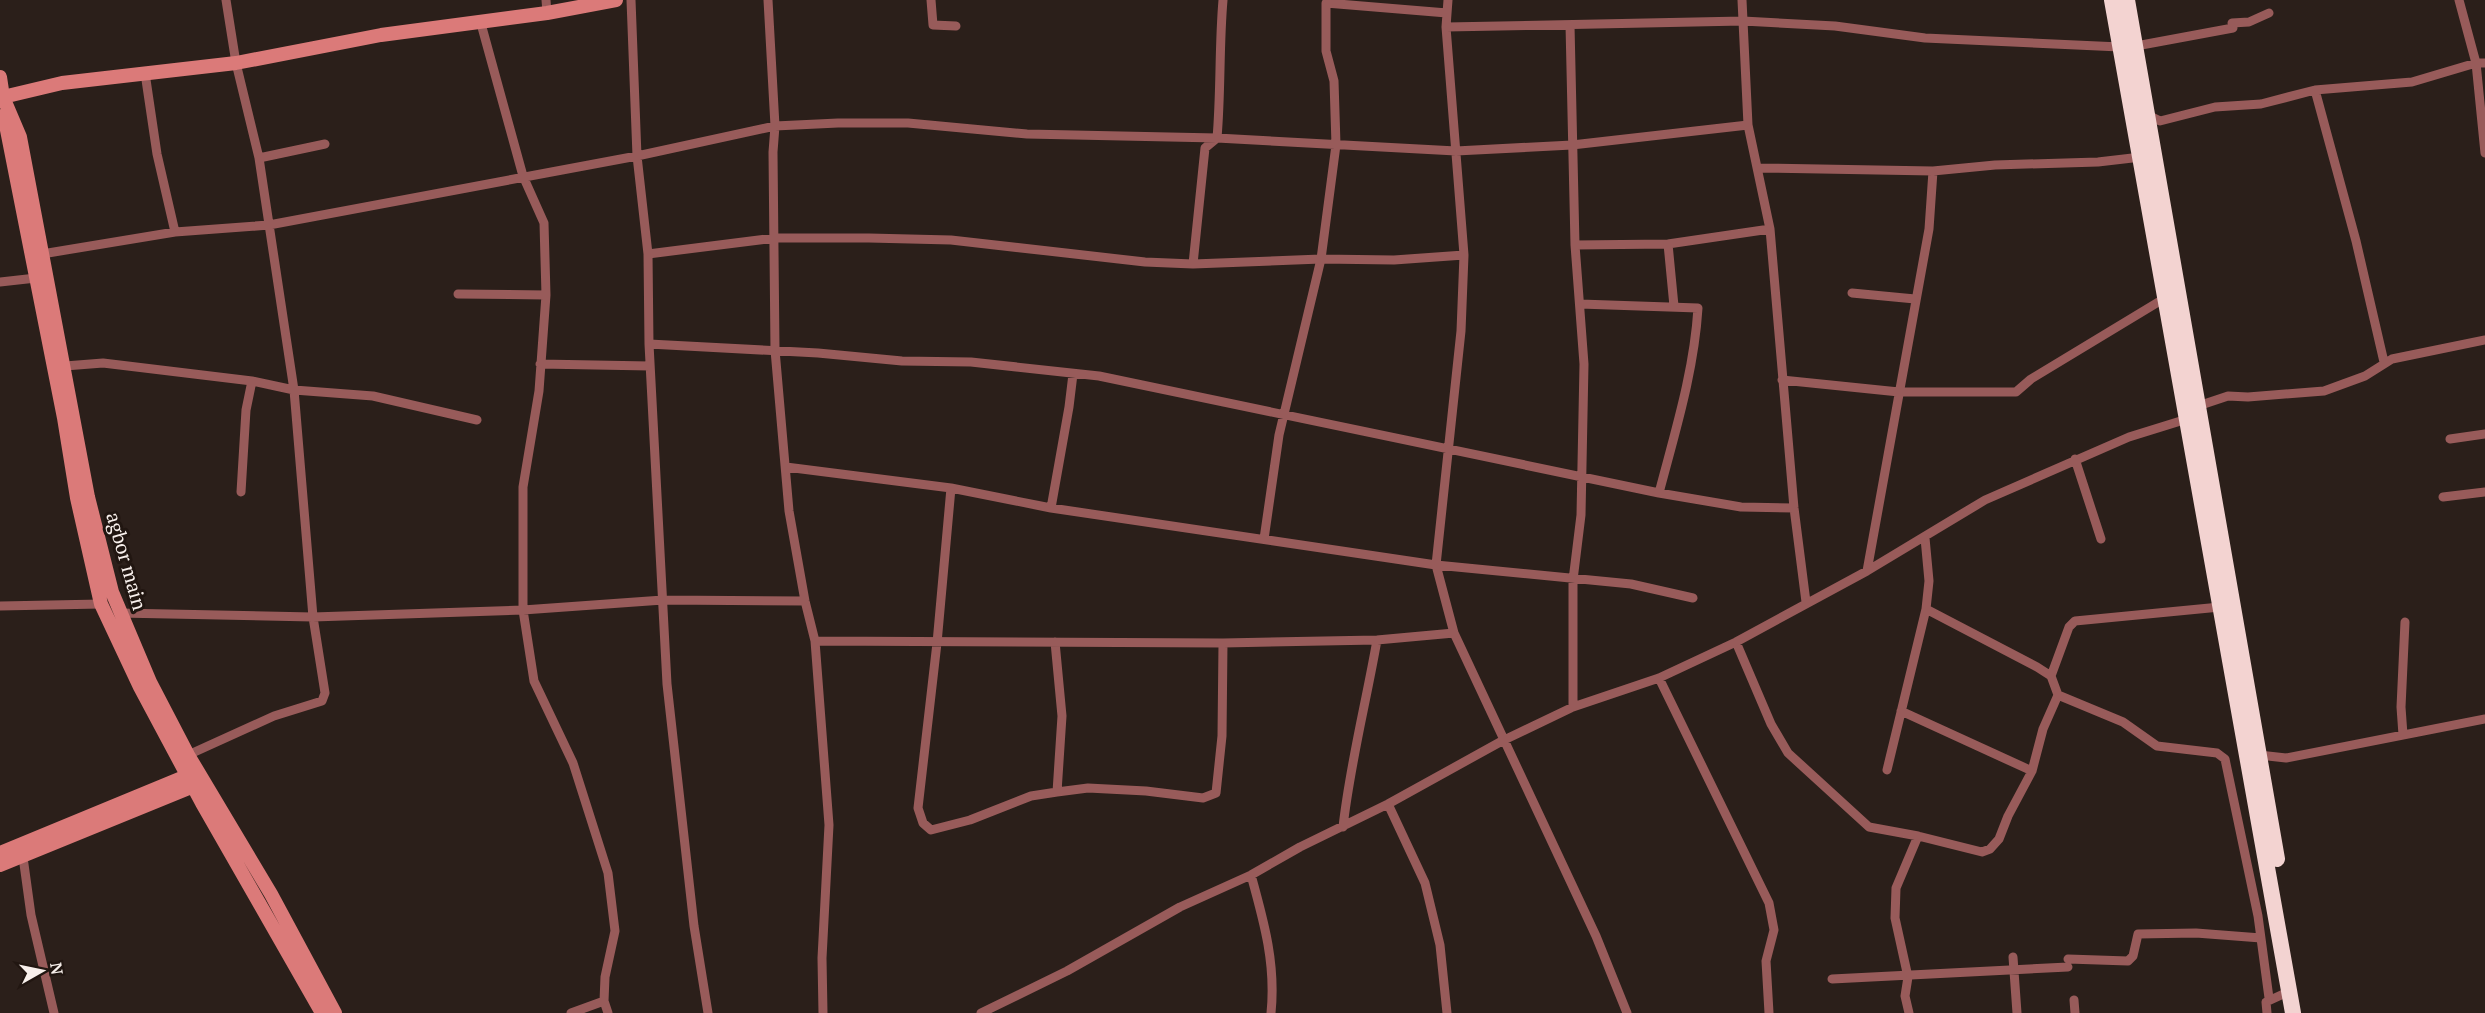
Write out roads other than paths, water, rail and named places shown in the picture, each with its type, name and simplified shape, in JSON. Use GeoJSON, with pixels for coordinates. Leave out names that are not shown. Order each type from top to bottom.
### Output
{"type":"FeatureCollection","features":[{"type":"Feature","properties":{"kind":"highway"},"geometry":{"type":"LineString","coordinates":[[2112,0],[2148,115],[2259,755],[2294,1013]]}},
{"type":"Feature","properties":{"kind":"highway"},"geometry":{"type":"LineString","coordinates":[[2127,0],[2128,46],[2141,156],[2165,298],[2271,889],[2304,1013]]}},
{"type":"Feature","properties":{"kind":"main road"},"geometry":{"type":"LineString","coordinates":[[2,96],[62,83],[236,63],[381,35],[547,7],[616,0]]}},
{"type":"Feature","properties":{"kind":"main road","name":"agbor main"},"geometry":{"type":"LineString","coordinates":[[0,77],[77,498],[101,604],[140,687],[196,779],[271,894],[335,1013]]}},
{"type":"Feature","properties":{"kind":"main road","name":"agbor main"},"geometry":{"type":"LineString","coordinates":[[2,96],[20,137],[88,497],[119,613],[150,682],[188,755],[196,779],[322,1013]]}},
{"type":"Feature","properties":{"kind":"main road"},"geometry":{"type":"LineString","coordinates":[[0,853],[196,779]]}},
{"type":"Feature","properties":{"kind":"main road"},"geometry":{"type":"LineString","coordinates":[[0,865],[196,779]]}},
{"type":"Feature","properties":{"kind":"street"},"geometry":{"type":"LineString","coordinates":[[188,755],[274,716],[322,701],[325,693],[313,616],[294,390],[259,158],[236,63],[226,0]]}},
{"type":"Feature","properties":{"kind":"street"},"geometry":{"type":"LineString","coordinates":[[631,0],[637,156],[648,254],[649,344],[667,684],[694,926],[708,1013]]}},
{"type":"Feature","properties":{"kind":"street"},"geometry":{"type":"LineString","coordinates":[[768,0],[775,126],[773,152],[775,350],[789,511],[805,602],[815,641],[830,825],[822,958],[822,1013]]}},
{"type":"Feature","properties":{"kind":"street"},"geometry":{"type":"LineString","coordinates":[[931,0],[933,25],[956,26]]}},
{"type":"Feature","properties":{"kind":"street"},"geometry":{"type":"LineString","coordinates":[[1192,264],[1205,148],[1217,138],[1220,101],[1219,49],[1223,0]]}},
{"type":"Feature","properties":{"kind":"street"},"geometry":{"type":"LineString","coordinates":[[1448,0],[1446,27],[1464,255],[1461,331],[1436,565],[1454,633],[1502,741],[1596,936],[1627,1013]]}},
{"type":"Feature","properties":{"kind":"street"},"geometry":{"type":"LineString","coordinates":[[1742,0],[1748,125],[1759,168],[1770,229],[1794,508],[1806,602]]}},
{"type":"Feature","properties":{"kind":"street"},"geometry":{"type":"LineString","coordinates":[[2459,0],[2480,63],[2485,153]]}},
{"type":"Feature","properties":{"kind":"street"},"geometry":{"type":"LineString","coordinates":[[1264,539],[1284,413],[1321,259],[1336,145],[1334,81],[1326,51],[1326,3],[1447,13]]}},
{"type":"Feature","properties":{"kind":"street"},"geometry":{"type":"LineString","coordinates":[[1446,27],[1743,21],[1834,26],[1925,38],[2128,46],[2233,26],[2269,13]]}},
{"type":"Feature","properties":{"kind":"street"},"geometry":{"type":"LineString","coordinates":[[480,20],[524,176],[544,223],[546,295],[539,392],[524,487],[523,610],[534,681],[573,763],[608,873],[615,931],[605,977],[604,1001],[608,1013]]}},
{"type":"Feature","properties":{"kind":"street"},"geometry":{"type":"LineString","coordinates":[[1570,25],[1575,245],[1584,364],[1581,515],[1573,580],[1573,707]]}},
{"type":"Feature","properties":{"kind":"street"},"geometry":{"type":"LineString","coordinates":[[2148,115],[2156,120],[2167,120],[2215,107],[2261,104],[2315,90],[2412,82],[2480,63]]}},
{"type":"Feature","properties":{"kind":"street"},"geometry":{"type":"LineString","coordinates":[[145,73],[157,154],[175,232]]}},
{"type":"Feature","properties":{"kind":"street"},"geometry":{"type":"LineString","coordinates":[[2315,90],[2356,241],[2384,362]]}},
{"type":"Feature","properties":{"kind":"street"},"geometry":{"type":"LineString","coordinates":[[42,254],[175,232],[269,225],[637,156],[775,126],[908,123],[1027,134],[1217,138],[1456,151],[1572,145],[1748,125]]}},
{"type":"Feature","properties":{"kind":"street"},"geometry":{"type":"LineString","coordinates":[[259,158],[325,144]]}},
{"type":"Feature","properties":{"kind":"street"},"geometry":{"type":"LineString","coordinates":[[1759,168],[1933,171],[1995,165],[2098,162],[2141,156]]}},
{"type":"Feature","properties":{"kind":"street"},"geometry":{"type":"LineString","coordinates":[[1867,571],[1929,229],[1933,171]]}},
{"type":"Feature","properties":{"kind":"street"},"geometry":{"type":"LineString","coordinates":[[1575,245],[1668,244],[1770,229]]}},
{"type":"Feature","properties":{"kind":"street"},"geometry":{"type":"LineString","coordinates":[[648,254],[775,238],[951,240],[1145,262],[1192,264],[1321,259],[1394,260],[1464,255]]}},
{"type":"Feature","properties":{"kind":"street"},"geometry":{"type":"LineString","coordinates":[[1668,244],[1674,306]]}},
{"type":"Feature","properties":{"kind":"street"},"geometry":{"type":"LineString","coordinates":[[0,282],[36,278]]}},
{"type":"Feature","properties":{"kind":"street"},"geometry":{"type":"LineString","coordinates":[[1852,293],[1915,299]]}},
{"type":"Feature","properties":{"kind":"street"},"geometry":{"type":"LineString","coordinates":[[458,294],[546,295]]}},
{"type":"Feature","properties":{"kind":"street"},"geometry":{"type":"LineString","coordinates":[[1782,380],[1899,392],[2016,392],[2031,379],[2165,298]]}},
{"type":"Feature","properties":{"kind":"street"},"geometry":{"type":"LineString","coordinates":[[1580,304],[1698,308],[1696,338],[1688,385],[1659,493]]}},
{"type":"Feature","properties":{"kind":"street"},"geometry":{"type":"LineString","coordinates":[[2198,406],[2228,396],[2248,397],[2324,391],[2365,376],[2384,362],[2485,340]]}},
{"type":"Feature","properties":{"kind":"street"},"geometry":{"type":"LineString","coordinates":[[649,344],[775,350],[902,361],[971,362],[1099,376],[1659,493],[1741,507],[1794,508]]}},
{"type":"Feature","properties":{"kind":"street"},"geometry":{"type":"LineString","coordinates":[[65,366],[103,363],[252,381],[294,390],[373,396],[477,420]]}},
{"type":"Feature","properties":{"kind":"street"},"geometry":{"type":"LineString","coordinates":[[540,364],[650,366]]}},
{"type":"Feature","properties":{"kind":"street"},"geometry":{"type":"LineString","coordinates":[[1051,508],[1073,374]]}},
{"type":"Feature","properties":{"kind":"street"},"geometry":{"type":"LineString","coordinates":[[241,492],[246,410],[252,381]]}},
{"type":"Feature","properties":{"kind":"street"},"geometry":{"type":"LineString","coordinates":[[981,1013],[1066,971],[1180,907],[1251,875],[1300,847],[1388,804],[1502,741],[1573,707],[1659,678],[1736,642],[1925,538],[1985,500],[2075,459],[2157,426],[2187,419]]}},
{"type":"Feature","properties":{"kind":"street"},"geometry":{"type":"LineString","coordinates":[[2450,439],[2485,434]]}},
{"type":"Feature","properties":{"kind":"street"},"geometry":{"type":"LineString","coordinates":[[2075,459],[2101,539]]}},
{"type":"Feature","properties":{"kind":"street"},"geometry":{"type":"LineString","coordinates":[[786,468],[951,488],[1051,508],[1436,565],[1631,584],[1693,598]]}},
{"type":"Feature","properties":{"kind":"street"},"geometry":{"type":"LineString","coordinates":[[951,488],[938,643],[918,808],[923,822],[931,830],[970,820],[1031,796],[1088,788],[1146,791],[1203,798],[1216,793],[1222,736],[1223,643]]}},
{"type":"Feature","properties":{"kind":"street"},"geometry":{"type":"LineString","coordinates":[[2443,497],[2485,492]]}},
{"type":"Feature","properties":{"kind":"street"},"geometry":{"type":"LineString","coordinates":[[1887,770],[1926,609],[1929,581],[1925,538]]}},
{"type":"Feature","properties":{"kind":"street"},"geometry":{"type":"LineString","coordinates":[[119,613],[313,616],[523,610],[663,600],[805,602]]}},
{"type":"Feature","properties":{"kind":"street"},"geometry":{"type":"LineString","coordinates":[[0,606],[101,604]]}},
{"type":"Feature","properties":{"kind":"street"},"geometry":{"type":"LineString","coordinates":[[1736,642],[1771,724],[1788,753],[1869,827],[1982,852],[1990,849],[1999,839],[2008,816],[2032,771],[2043,729],[2058,695],[2051,676],[2069,627],[2075,621],[2220,607]]}},
{"type":"Feature","properties":{"kind":"street"},"geometry":{"type":"LineString","coordinates":[[1926,609],[2051,676]]}},
{"type":"Feature","properties":{"kind":"street"},"geometry":{"type":"LineString","coordinates":[[2403,735],[2401,707],[2406,622]]}},
{"type":"Feature","properties":{"kind":"street"},"geometry":{"type":"LineString","coordinates":[[815,641],[1223,643],[1377,640],[1454,633]]}},
{"type":"Feature","properties":{"kind":"street"},"geometry":{"type":"LineString","coordinates":[[1343,827],[1349,774],[1367,698],[1377,640]]}},
{"type":"Feature","properties":{"kind":"street"},"geometry":{"type":"LineString","coordinates":[[1055,642],[1062,716],[1058,792]]}},
{"type":"Feature","properties":{"kind":"street"},"geometry":{"type":"LineString","coordinates":[[1659,678],[1769,903],[1774,930],[1766,961],[1769,1013]]}},
{"type":"Feature","properties":{"kind":"street"},"geometry":{"type":"LineString","coordinates":[[2058,695],[2123,722],[2157,746],[2217,753],[2225,759],[2261,938],[2269,998],[2267,1013]]}},
{"type":"Feature","properties":{"kind":"street"},"geometry":{"type":"LineString","coordinates":[[1901,711],[2032,771]]}},
{"type":"Feature","properties":{"kind":"street"},"geometry":{"type":"LineString","coordinates":[[2259,755],[2286,758],[2485,719]]}},
{"type":"Feature","properties":{"kind":"street"},"geometry":{"type":"LineString","coordinates":[[1388,804],[1425,883],[1440,945],[1447,1013]]}},
{"type":"Feature","properties":{"kind":"street"},"geometry":{"type":"LineString","coordinates":[[1909,1013],[1905,996],[1908,977],[1895,918],[1896,888],[1918,836]]}},
{"type":"Feature","properties":{"kind":"street"},"geometry":{"type":"LineString","coordinates":[[23,856],[31,915],[54,1013]]}},
{"type":"Feature","properties":{"kind":"street"},"geometry":{"type":"LineString","coordinates":[[1251,875],[1269,937],[1274,986],[1272,1013]]}},
{"type":"Feature","properties":{"kind":"street"},"geometry":{"type":"LineString","coordinates":[[2253,894],[2271,889]]}},
{"type":"Feature","properties":{"kind":"street"},"geometry":{"type":"LineString","coordinates":[[1832,979],[1908,977],[2128,960],[2133,956],[2138,934],[2196,933],[2261,938]]}},
{"type":"Feature","properties":{"kind":"street"},"geometry":{"type":"LineString","coordinates":[[2013,957],[2017,1013]]}},
{"type":"Feature","properties":{"kind":"street"},"geometry":{"type":"LineString","coordinates":[[2269,998],[2290,991]]}},
{"type":"Feature","properties":{"kind":"street"},"geometry":{"type":"LineString","coordinates":[[2074,1000],[2075,1013]]}},
{"type":"Feature","properties":{"kind":"street"},"geometry":{"type":"LineString","coordinates":[[571,1013],[604,1001]]}}]}
